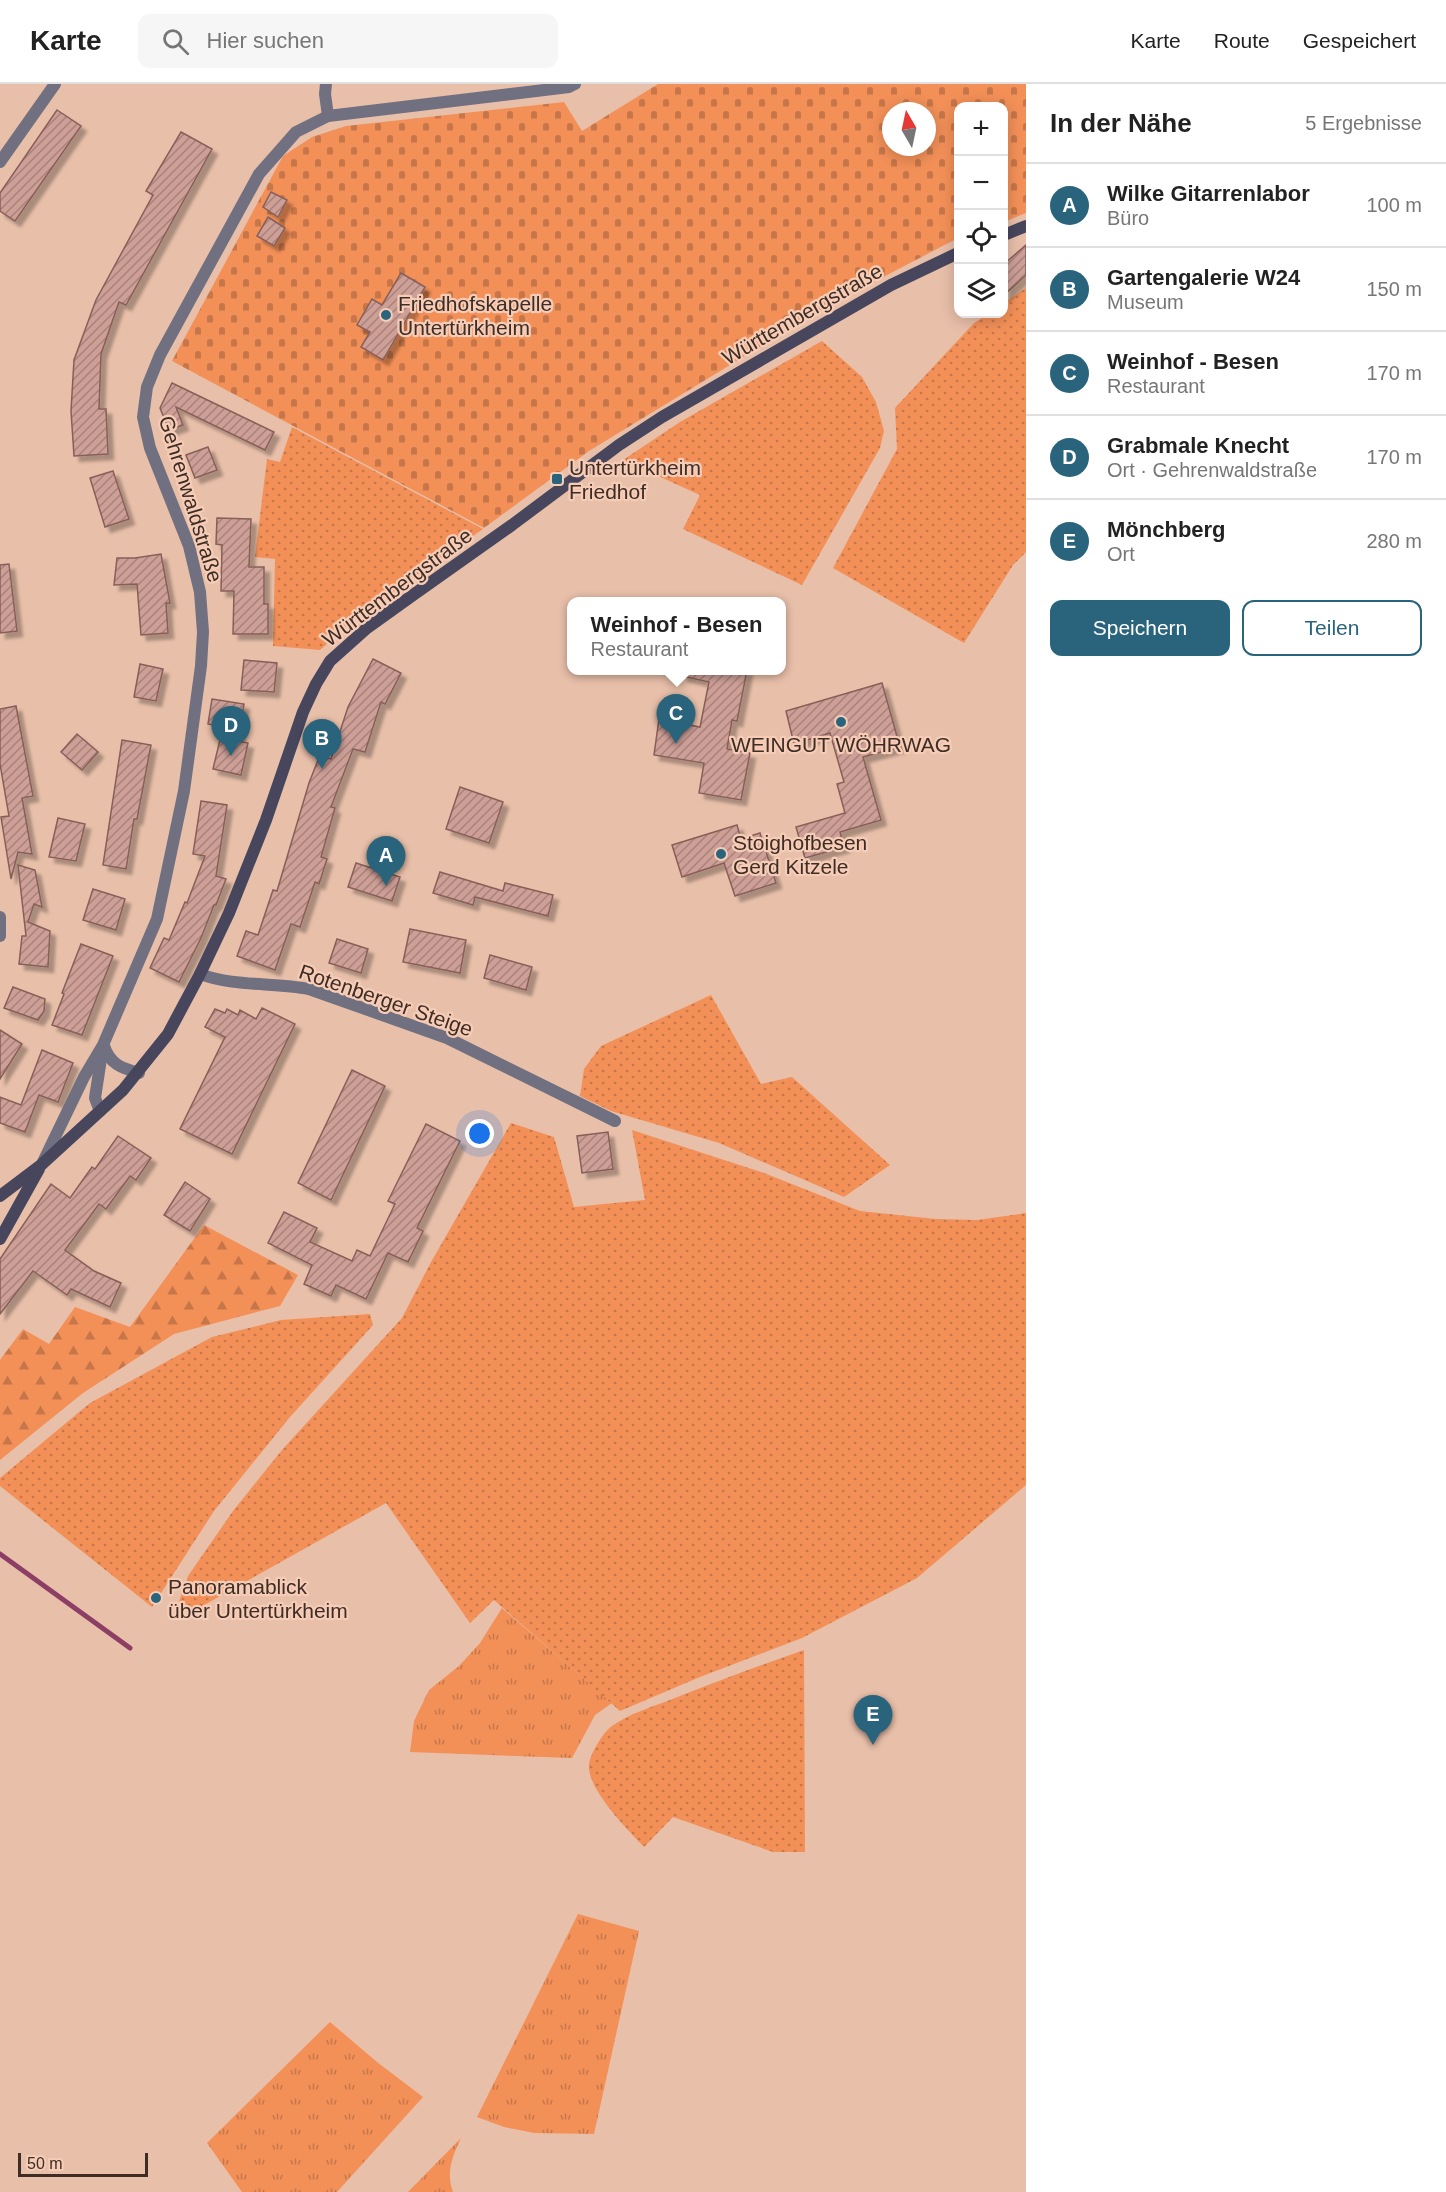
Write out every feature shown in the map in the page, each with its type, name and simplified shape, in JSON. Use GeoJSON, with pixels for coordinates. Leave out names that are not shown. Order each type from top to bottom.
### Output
{"type":"FeatureCollection","features":[{"type":"Feature","properties":{"kind":"street"},"geometry":{"type":"LineString","coordinates":[[0,162],[55,84]]}},
{"type":"Feature","properties":{"kind":"street"},"geometry":{"type":"LineString","coordinates":[[326,84],[328,116]]}},
{"type":"Feature","properties":{"kind":"street","name":"Gehrenwaldstraße"},"geometry":{"type":"LineString","coordinates":[[41,1165],[84,1077],[104,1045],[157,920],[184,791],[201,666],[203,632],[200,592],[189,546],[150,448],[143,417],[147,387],[160,355],[259,174],[296,132],[328,116],[569,87],[575,84]]}},
{"type":"Feature","properties":{"kind":"street"},"geometry":{"type":"LineString","coordinates":[[1008,233],[1026,226]]}},
{"type":"Feature","properties":{"kind":"street","name":"Württembergstraße"},"geometry":{"type":"LineString","coordinates":[[41,1165],[139,1073],[168,1034],[229,913],[266,820],[303,712],[330,661],[368,628],[412,595],[512,525],[610,451],[662,417],[891,285],[954,255]]}},
{"type":"Feature","properties":{"kind":"street"},"geometry":{"type":"LineString","coordinates":[[0,917],[0,936]]}},
{"type":"Feature","properties":{"kind":"street","name":"Rotenberger Steige"},"geometry":{"type":"LineString","coordinates":[[200,974],[216,980],[289,985],[309,989],[447,1038],[615,1121]]}},
{"type":"Feature","properties":{"kind":"street"},"geometry":{"type":"LineString","coordinates":[[104,1045],[112,1062],[124,1069],[139,1073]]}},
{"type":"Feature","properties":{"kind":"street","name":"Gehrenwaldstraße"},"geometry":{"type":"LineString","coordinates":[[100,1111],[95,1098],[104,1045]]}},
{"type":"Feature","properties":{"kind":"street"},"geometry":{"type":"LineString","coordinates":[[0,1196],[41,1165]]}},
{"type":"Feature","properties":{"kind":"street"},"geometry":{"type":"LineString","coordinates":[[0,1239],[41,1165]]}},
{"type":"Feature","properties":{"kind":"green space"},"geometry":{"type":"Polygon","coordinates":[[[658,84],[1026,84],[1026,213],[1008,220],[1008,102],[954,102],[954,240],[822,309],[589,451],[484,528],[172,361],[283,156],[312,137],[346,126],[564,102],[582,131],[658,84]]]}},
{"type":"Feature","properties":{"kind":"green space"},"geometry":{"type":"Polygon","coordinates":[[[1026,288],[1026,552],[1013,565],[964,643],[833,568],[897,449],[895,408],[974,323],[982,318],[1008,318],[1008,300],[1026,288]]]}},
{"type":"Feature","properties":{"kind":"green space"},"geometry":{"type":"Polygon","coordinates":[[[822,341],[862,377],[876,402],[884,431],[880,448],[802,585],[683,529],[700,495],[623,460],[680,422],[822,341]]]}},
{"type":"Feature","properties":{"kind":"green space"},"geometry":{"type":"Polygon","coordinates":[[[292,427],[483,529],[358,617],[320,650],[273,646],[275,559],[255,557],[267,459],[280,462],[292,427]]]}},
{"type":"Feature","properties":{"kind":"green space"},"geometry":{"type":"Polygon","coordinates":[[[711,995],[761,1084],[792,1077],[890,1165],[844,1197],[719,1143],[611,1111],[580,1096],[584,1069],[601,1046],[711,995]]]}},
{"type":"Feature","properties":{"kind":"green space"},"geometry":{"type":"Polygon","coordinates":[[[511,1123],[554,1137],[574,1207],[645,1200],[632,1130],[764,1173],[860,1211],[936,1219],[977,1220],[1026,1213],[1026,1485],[917,1578],[802,1638],[620,1711],[494,1600],[470,1623],[386,1503],[190,1613],[177,1607],[188,1576],[233,1511],[282,1450],[402,1318],[431,1262],[511,1123]]]}},
{"type":"Feature","properties":{"kind":"green space"},"geometry":{"type":"Polygon","coordinates":[[[204,1225],[298,1275],[280,1306],[174,1334],[83,1393],[0,1460],[0,1360],[23,1329],[49,1344],[75,1307],[130,1327],[204,1225]]]}},
{"type":"Feature","properties":{"kind":"green space"},"geometry":{"type":"Polygon","coordinates":[[[370,1314],[373,1325],[290,1417],[214,1511],[152,1607],[0,1486],[0,1478],[90,1403],[212,1337],[281,1320],[370,1314]]]}},
{"type":"Feature","properties":{"kind":"green space"},"geometry":{"type":"Polygon","coordinates":[[[502,1608],[612,1703],[595,1715],[572,1758],[410,1752],[414,1721],[429,1690],[459,1666],[480,1643],[502,1608]]]}},
{"type":"Feature","properties":{"kind":"green space"},"geometry":{"type":"Polygon","coordinates":[[[804,1650],[805,1852],[773,1852],[673,1817],[644,1847],[611,1811],[592,1779],[589,1769],[590,1758],[604,1734],[612,1726],[640,1711],[804,1650]]]}},
{"type":"Feature","properties":{"kind":"green space"},"geometry":{"type":"Polygon","coordinates":[[[578,1914],[639,1931],[594,2134],[534,2133],[504,2127],[477,2117],[578,1914]]]}},
{"type":"Feature","properties":{"kind":"green space"},"geometry":{"type":"Polygon","coordinates":[[[330,2022],[423,2097],[337,2192],[242,2192],[207,2143],[330,2022]]]}},
{"type":"Feature","properties":{"kind":"green space"},"geometry":{"type":"Polygon","coordinates":[[[461,2138],[451,2165],[450,2178],[453,2192],[408,2192],[461,2138]]]}},
{"type":"Feature","properties":{"kind":"building"},"geometry":{"type":"Polygon","coordinates":[[[57,110],[81,126],[15,221],[0,211],[0,193],[57,110]]]}},
{"type":"Feature","properties":{"kind":"building"},"geometry":{"type":"Polygon","coordinates":[[[181,132],[212,149],[126,305],[119,302],[101,354],[99,409],[106,409],[108,454],[74,456],[71,411],[74,360],[96,300],[153,195],[146,191],[181,132]]]}},
{"type":"Feature","properties":{"kind":"building"},"geometry":{"type":"Polygon","coordinates":[[[271,192],[287,200],[278,217],[263,207],[271,192]]]}},
{"type":"Feature","properties":{"kind":"building"},"geometry":{"type":"Polygon","coordinates":[[[268,217],[285,228],[274,246],[257,236],[268,217]]]}},
{"type":"Feature","properties":{"kind":"building"},"geometry":{"type":"Polygon","coordinates":[[[1026,245],[1026,275],[1008,291],[1008,264],[1008,261],[1026,245]]]}},
{"type":"Feature","properties":{"kind":"building","name":"Friedhofskapelle Untertürkheim"},"geometry":{"type":"Polygon","coordinates":[[[401,273],[425,287],[383,360],[361,347],[370,332],[357,325],[372,299],[382,305],[401,273]]]}},
{"type":"Feature","properties":{"kind":"building"},"geometry":{"type":"Polygon","coordinates":[[[172,383],[274,432],[265,450],[176,407],[183,425],[169,430],[160,408],[172,383]]]}},
{"type":"Feature","properties":{"kind":"building"},"geometry":{"type":"Polygon","coordinates":[[[208,447],[217,470],[195,478],[186,455],[208,447]]]}},
{"type":"Feature","properties":{"kind":"building"},"geometry":{"type":"Polygon","coordinates":[[[113,471],[129,519],[105,527],[90,478],[113,471]]]}},
{"type":"Feature","properties":{"kind":"building"},"geometry":{"type":"Polygon","coordinates":[[[217,518],[251,519],[249,567],[264,567],[264,604],[268,604],[268,634],[233,634],[234,591],[221,591],[222,545],[216,544],[217,518]]]}},
{"type":"Feature","properties":{"kind":"building"},"geometry":{"type":"Polygon","coordinates":[[[161,554],[170,603],[166,603],[168,633],[141,635],[137,584],[114,585],[117,558],[161,554]]]}},
{"type":"Feature","properties":{"kind":"building"},"geometry":{"type":"Polygon","coordinates":[[[9,564],[17,631],[0,633],[0,565],[9,564]]]}},
{"type":"Feature","properties":{"kind":"building"},"geometry":{"type":"Polygon","coordinates":[[[373,659],[401,673],[385,704],[381,702],[365,752],[353,749],[331,807],[335,808],[321,857],[327,859],[319,884],[315,882],[300,927],[291,924],[275,970],[237,956],[246,931],[258,935],[273,890],[277,891],[309,783],[320,755],[331,759],[348,707],[373,659]]]}},
{"type":"Feature","properties":{"kind":"building"},"geometry":{"type":"Polygon","coordinates":[[[244,660],[277,663],[274,692],[241,690],[244,660]]]}},
{"type":"Feature","properties":{"kind":"building"},"geometry":{"type":"Polygon","coordinates":[[[140,664],[163,669],[156,701],[134,697],[140,664]]]}},
{"type":"Feature","properties":{"kind":"building"},"geometry":{"type":"Polygon","coordinates":[[[746,675],[737,721],[732,720],[727,749],[750,753],[741,800],[699,793],[704,763],[654,755],[659,719],[700,727],[709,682],[682,676],[746,675]]]}},
{"type":"Feature","properties":{"kind":"building","name":"WEINGUT WÖHRWAG"},"geometry":{"type":"Polygon","coordinates":[[[882,683],[900,747],[863,757],[881,820],[840,832],[844,847],[805,858],[796,827],[845,813],[837,784],[844,782],[830,733],[794,744],[786,711],[882,683]]]}},
{"type":"Feature","properties":{"kind":"building"},"geometry":{"type":"Polygon","coordinates":[[[212,699],[244,704],[238,741],[248,743],[241,775],[213,769],[223,727],[208,724],[212,699]]]}},
{"type":"Feature","properties":{"kind":"building"},"geometry":{"type":"Polygon","coordinates":[[[16,706],[33,796],[22,798],[32,854],[18,852],[11,879],[1,817],[9,816],[0,764],[0,709],[16,706]]]}},
{"type":"Feature","properties":{"kind":"building"},"geometry":{"type":"Polygon","coordinates":[[[77,734],[98,752],[82,770],[61,752],[77,734]]]}},
{"type":"Feature","properties":{"kind":"building"},"geometry":{"type":"Polygon","coordinates":[[[122,740],[151,745],[137,819],[134,819],[126,869],[103,865],[122,740]]]}},
{"type":"Feature","properties":{"kind":"building"},"geometry":{"type":"Polygon","coordinates":[[[460,787],[503,802],[489,843],[446,829],[460,787]]]}},
{"type":"Feature","properties":{"kind":"building"},"geometry":{"type":"Polygon","coordinates":[[[201,801],[227,805],[216,876],[226,879],[179,982],[150,968],[164,938],[169,940],[185,902],[187,903],[205,856],[193,854],[201,801]]]}},
{"type":"Feature","properties":{"kind":"building"},"geometry":{"type":"Polygon","coordinates":[[[58,818],[85,824],[76,861],[49,857],[58,818]]]}},
{"type":"Feature","properties":{"kind":"building","name":"Stoighofbesen Gerd Kitzele"},"geometry":{"type":"Polygon","coordinates":[[[737,825],[741,839],[760,833],[776,883],[735,896],[724,863],[682,877],[672,845],[737,825]]]}},
{"type":"Feature","properties":{"kind":"building"},"geometry":{"type":"Polygon","coordinates":[[[356,863],[400,877],[392,901],[348,887],[356,863]]]}},
{"type":"Feature","properties":{"kind":"building"},"geometry":{"type":"Polygon","coordinates":[[[18,865],[35,870],[42,907],[34,904],[28,922],[50,931],[48,967],[19,964],[22,936],[26,936],[18,865]]]}},
{"type":"Feature","properties":{"kind":"building"},"geometry":{"type":"Polygon","coordinates":[[[440,872],[503,891],[505,883],[553,895],[548,916],[475,897],[473,905],[433,893],[440,872]]]}},
{"type":"Feature","properties":{"kind":"building"},"geometry":{"type":"Polygon","coordinates":[[[93,889],[125,899],[116,930],[83,920],[93,889]]]}},
{"type":"Feature","properties":{"kind":"building"},"geometry":{"type":"Polygon","coordinates":[[[410,929],[466,940],[460,973],[403,962],[410,929]]]}},
{"type":"Feature","properties":{"kind":"building"},"geometry":{"type":"Polygon","coordinates":[[[337,939],[368,949],[361,973],[329,963],[337,939]]]}},
{"type":"Feature","properties":{"kind":"building"},"geometry":{"type":"Polygon","coordinates":[[[81,944],[113,956],[82,1035],[52,1025],[81,944]]]}},
{"type":"Feature","properties":{"kind":"building"},"geometry":{"type":"Polygon","coordinates":[[[490,955],[532,967],[526,990],[484,978],[490,955]]]}},
{"type":"Feature","properties":{"kind":"building"},"geometry":{"type":"Polygon","coordinates":[[[13,987],[45,999],[44,1011],[38,1020],[4,1008],[13,987]]]}},
{"type":"Feature","properties":{"kind":"building"},"geometry":{"type":"Polygon","coordinates":[[[262,1008],[295,1024],[232,1154],[180,1129],[225,1037],[205,1027],[215,1009],[225,1013],[227,1009],[238,1015],[240,1010],[256,1019],[262,1008]]]}},
{"type":"Feature","properties":{"kind":"building"},"geometry":{"type":"Polygon","coordinates":[[[0,1030],[22,1044],[0,1079],[0,1030]]]}},
{"type":"Feature","properties":{"kind":"building"},"geometry":{"type":"Polygon","coordinates":[[[42,1050],[73,1063],[58,1102],[39,1095],[25,1132],[0,1123],[0,1097],[21,1105],[42,1050]]]}},
{"type":"Feature","properties":{"kind":"building"},"geometry":{"type":"Polygon","coordinates":[[[352,1070],[385,1086],[331,1200],[298,1183],[352,1070]]]}},
{"type":"Feature","properties":{"kind":"building"},"geometry":{"type":"Polygon","coordinates":[[[426,1124],[460,1141],[417,1228],[423,1231],[408,1262],[388,1253],[366,1299],[336,1285],[331,1296],[304,1284],[312,1265],[268,1243],[284,1212],[317,1228],[310,1242],[352,1261],[357,1250],[370,1256],[395,1204],[388,1201],[426,1124]]]}},
{"type":"Feature","properties":{"kind":"building"},"geometry":{"type":"Polygon","coordinates":[[[608,1132],[613,1169],[582,1173],[577,1136],[608,1132]]]}},
{"type":"Feature","properties":{"kind":"building"},"geometry":{"type":"Polygon","coordinates":[[[118,1136],[151,1158],[136,1180],[130,1176],[106,1209],[99,1204],[65,1250],[94,1271],[121,1283],[110,1307],[71,1289],[67,1295],[33,1271],[0,1314],[0,1259],[51,1184],[70,1198],[92,1167],[95,1169],[118,1136]]]}},
{"type":"Feature","properties":{"kind":"building"},"geometry":{"type":"Polygon","coordinates":[[[185,1182],[210,1199],[190,1231],[164,1215],[185,1182]]]}},
{"type":"Feature","properties":{"kind":"waterway"},"geometry":{"type":"LineString","coordinates":[[0,1554],[130,1648]]}},
{"type":"Feature","properties":{"kind":"place","name":"Friedhofskapelle Untertürkheim"},"geometry":{"type":"Point","coordinates":[386,315]}},
{"type":"Feature","properties":{"kind":"place","name":"Untertürkheim Friedhof"},"geometry":{"type":"Point","coordinates":[557,479]}},
{"type":"Feature","properties":{"kind":"place","name":"WEINGUT WÖHRWAG"},"geometry":{"type":"Point","coordinates":[841,722]}},
{"type":"Feature","properties":{"kind":"place","name":"Weinhof - Besen"},"geometry":{"type":"Point","coordinates":[676,744]}},
{"type":"Feature","properties":{"kind":"place","name":"Grabmale Knecht"},"geometry":{"type":"Point","coordinates":[231,756]}},
{"type":"Feature","properties":{"kind":"place","name":"Gartengalerie W24"},"geometry":{"type":"Point","coordinates":[322,769]}},
{"type":"Feature","properties":{"kind":"place","name":"Stoighofbesen Gerd Kitzele"},"geometry":{"type":"Point","coordinates":[721,854]}},
{"type":"Feature","properties":{"kind":"place","name":"Wilke Gitarrenlabor"},"geometry":{"type":"Point","coordinates":[386,886]}},
{"type":"Feature","properties":{"kind":"place","name":"Panoramablick über Untertürkheim"},"geometry":{"type":"Point","coordinates":[156,1598]}},
{"type":"Feature","properties":{"kind":"place","name":"Mönchberg"},"geometry":{"type":"Point","coordinates":[873,1745]}}]}
